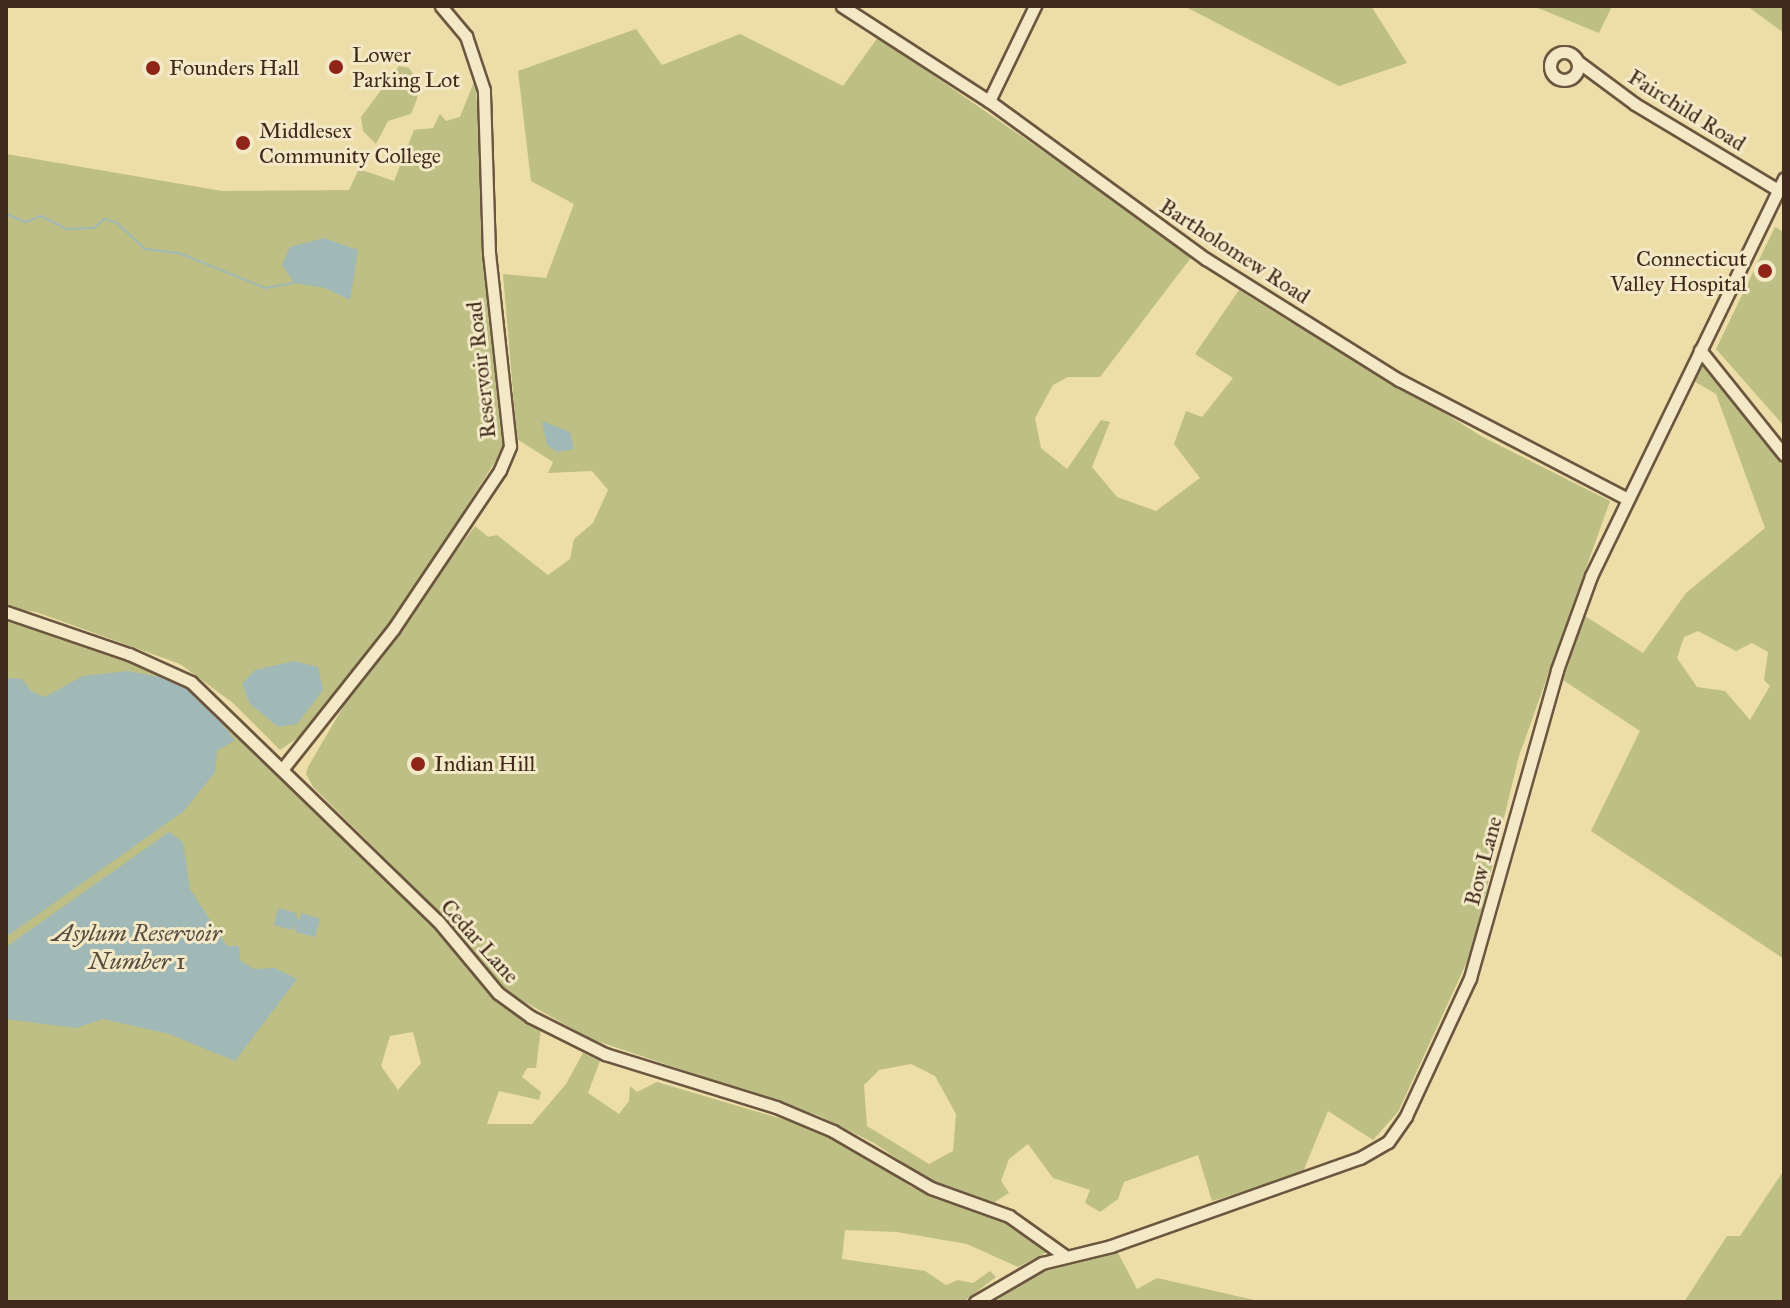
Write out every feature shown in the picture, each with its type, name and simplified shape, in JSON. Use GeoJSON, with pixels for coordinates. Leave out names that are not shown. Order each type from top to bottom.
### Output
{"type":"FeatureCollection","features":[{"type":"Feature","properties":{"kind":"street","name":"Reservoir Road"},"geometry":{"type":"LineString","coordinates":[[284,767],[394,628],[500,470],[510,446],[489,253],[484,90],[468,41],[441,6]]}},
{"type":"Feature","properties":{"kind":"street","name":"Bartholomew Road"},"geometry":{"type":"LineString","coordinates":[[842,6],[989,101],[1206,259],[1399,380],[1626,498]]}},
{"type":"Feature","properties":{"kind":"street"},"geometry":{"type":"LineString","coordinates":[[989,101],[1035,6]]}},
{"type":"Feature","properties":{"kind":"street","name":"Fairchild Road"},"geometry":{"type":"LineString","coordinates":[[1577,61],[1635,104],[1781,184]]}},
{"type":"Feature","properties":{"kind":"street","name":"Bow Lane"},"geometry":{"type":"LineString","coordinates":[[975,1302],[1011,1278],[1065,1256],[1111,1246],[1360,1158],[1388,1142],[1406,1116],[1470,978],[1557,670],[1626,498],[1781,184]]}},
{"type":"Feature","properties":{"kind":"street"},"geometry":{"type":"LineString","coordinates":[[1700,350],[1784,455]]}},
{"type":"Feature","properties":{"kind":"street","name":"Cedar Lane"},"geometry":{"type":"LineString","coordinates":[[6,612],[176,672],[284,767],[438,921],[498,993],[531,1017],[605,1054],[776,1107],[833,1131],[931,1188],[1009,1216],[1065,1256]]}},
{"type":"Feature","properties":{"kind":"green space"},"geometry":{"type":"Polygon","coordinates":[[[1184,6],[1371,6],[1407,63],[1339,86],[1184,6]]]}},
{"type":"Feature","properties":{"kind":"green space"},"geometry":{"type":"Polygon","coordinates":[[[1533,6],[1612,6],[1599,33],[1533,6]]]}},
{"type":"Feature","properties":{"kind":"green space"},"geometry":{"type":"Polygon","coordinates":[[[1747,6],[1784,6],[1784,33],[1747,6]]]}},
{"type":"Feature","properties":{"kind":"green space"},"geometry":{"type":"Polygon","coordinates":[[[636,29],[662,65],[740,34],[843,86],[878,37],[1193,255],[1100,377],[1068,377],[1053,385],[1035,418],[1041,448],[1067,469],[1101,420],[1110,422],[1092,467],[1117,497],[1156,511],[1200,478],[1174,444],[1186,411],[1202,417],[1233,378],[1195,354],[1239,290],[1290,322],[1293,318],[1481,436],[1610,501],[1519,756],[1471,953],[1398,1112],[1373,1140],[1328,1111],[1302,1174],[1212,1201],[1198,1155],[1124,1182],[1118,1199],[1100,1212],[1085,1203],[1090,1190],[1053,1178],[1028,1144],[1009,1159],[1001,1181],[1009,1193],[990,1205],[942,1189],[874,1143],[820,1116],[591,1039],[507,992],[431,904],[313,787],[306,774],[308,767],[350,695],[475,526],[488,537],[497,535],[548,575],[570,559],[574,539],[593,523],[608,490],[592,471],[548,473],[553,462],[517,439],[503,274],[546,278],[574,204],[531,181],[518,71],[636,29]],[[911,1064],[879,1070],[864,1085],[867,1126],[929,1164],[953,1151],[956,1114],[935,1076],[911,1064]]]}},
{"type":"Feature","properties":{"kind":"green space"},"geometry":{"type":"Polygon","coordinates":[[[399,66],[409,68],[419,83],[417,99],[411,114],[388,121],[376,144],[363,131],[361,117],[399,66]]]}},
{"type":"Feature","properties":{"kind":"green space"},"geometry":{"type":"Polygon","coordinates":[[[475,79],[505,446],[400,611],[302,735],[280,750],[233,703],[180,664],[36,612],[6,608],[6,154],[222,191],[349,190],[359,169],[394,181],[414,130],[433,128],[440,114],[446,121],[460,117],[475,79]]]}},
{"type":"Feature","properties":{"kind":"green space","name":"Connecticut Valley Hospital"},"geometry":{"type":"Polygon","coordinates":[[[1784,223],[1784,426],[1716,349],[1775,227],[1782,231],[1784,223]]]}},
{"type":"Feature","properties":{"kind":"green space"},"geometry":{"type":"Polygon","coordinates":[[[1701,364],[1784,462],[1784,959],[1591,831],[1640,731],[1563,680],[1585,616],[1643,653],[1686,593],[1765,528],[1716,394],[1692,380],[1701,364]],[[1698,631],[1684,637],[1677,658],[1697,687],[1725,691],[1750,720],[1770,686],[1764,680],[1768,652],[1752,643],[1736,651],[1698,631]]]}},
{"type":"Feature","properties":{"kind":"green space"},"geometry":{"type":"Polygon","coordinates":[[[6,618],[172,673],[194,690],[426,913],[504,1005],[541,1028],[536,1068],[527,1068],[522,1077],[541,1092],[539,1100],[499,1091],[487,1124],[532,1124],[566,1084],[583,1053],[600,1061],[588,1093],[619,1114],[629,1101],[630,1086],[637,1092],[657,1082],[792,1122],[869,1156],[911,1187],[991,1213],[1057,1247],[1018,1267],[967,1244],[897,1232],[845,1230],[842,1259],[925,1271],[946,1285],[958,1280],[973,1283],[990,1271],[996,1277],[963,1302],[6,1302],[6,618]],[[413,1032],[390,1036],[381,1066],[398,1090],[421,1063],[413,1032]]]}},
{"type":"Feature","properties":{"kind":"green space"},"geometry":{"type":"Polygon","coordinates":[[[1784,1170],[1784,1302],[1684,1302],[1727,1236],[1740,1236],[1784,1170]]]}},
{"type":"Feature","properties":{"kind":"green space"},"geometry":{"type":"Polygon","coordinates":[[[1118,1253],[1137,1289],[1157,1278],[1263,1302],[995,1302],[1030,1275],[1118,1253]]]}},
{"type":"Feature","properties":{"kind":"water"},"geometry":{"type":"Polygon","coordinates":[[[324,238],[358,250],[350,300],[325,288],[294,283],[282,265],[290,247],[324,238]]]}},
{"type":"Feature","properties":{"kind":"water"},"geometry":{"type":"Polygon","coordinates":[[[542,421],[570,432],[574,449],[557,452],[547,445],[542,421]]]}},
{"type":"Feature","properties":{"kind":"water"},"geometry":{"type":"Polygon","coordinates":[[[294,661],[318,667],[323,690],[297,724],[278,727],[250,704],[242,684],[255,670],[294,661]]]}},
{"type":"Feature","properties":{"kind":"water","name":"Asylum Reservoir Number 1"},"geometry":{"type":"Polygon","coordinates":[[[128,671],[174,680],[201,698],[235,740],[217,751],[215,772],[184,811],[6,937],[6,678],[22,679],[31,691],[45,697],[83,676],[128,671]]]}},
{"type":"Feature","properties":{"kind":"water","name":"Asylum Reservoir Number 1"},"geometry":{"type":"Polygon","coordinates":[[[169,832],[183,842],[190,889],[227,946],[239,946],[240,960],[253,969],[275,968],[297,979],[235,1061],[169,1034],[103,1019],[76,1028],[6,1019],[6,947],[169,832]]]}},
{"type":"Feature","properties":{"kind":"water"},"geometry":{"type":"Polygon","coordinates":[[[278,908],[296,913],[298,921],[302,913],[320,919],[315,937],[296,932],[294,924],[292,930],[274,925],[278,908]]]}},
{"type":"Feature","properties":{"kind":"waterway"},"geometry":{"type":"LineString","coordinates":[[6,214],[26,222],[41,216],[66,229],[94,228],[104,219],[117,223],[145,249],[179,253],[265,288],[294,283]]}},
{"type":"Feature","properties":{"kind":"place","name":"Lower Parking Lot"},"geometry":{"type":"Point","coordinates":[336,67]}},
{"type":"Feature","properties":{"kind":"place","name":"Founders Hall"},"geometry":{"type":"Point","coordinates":[153,68]}},
{"type":"Feature","properties":{"kind":"place","name":"Middlesex Community College"},"geometry":{"type":"Point","coordinates":[243,143]}},
{"type":"Feature","properties":{"kind":"place","name":"Connecticut Valley Hospital"},"geometry":{"type":"Point","coordinates":[1765,271]}},
{"type":"Feature","properties":{"kind":"place","name":"Indian Hill"},"geometry":{"type":"Point","coordinates":[418,764]}}]}
